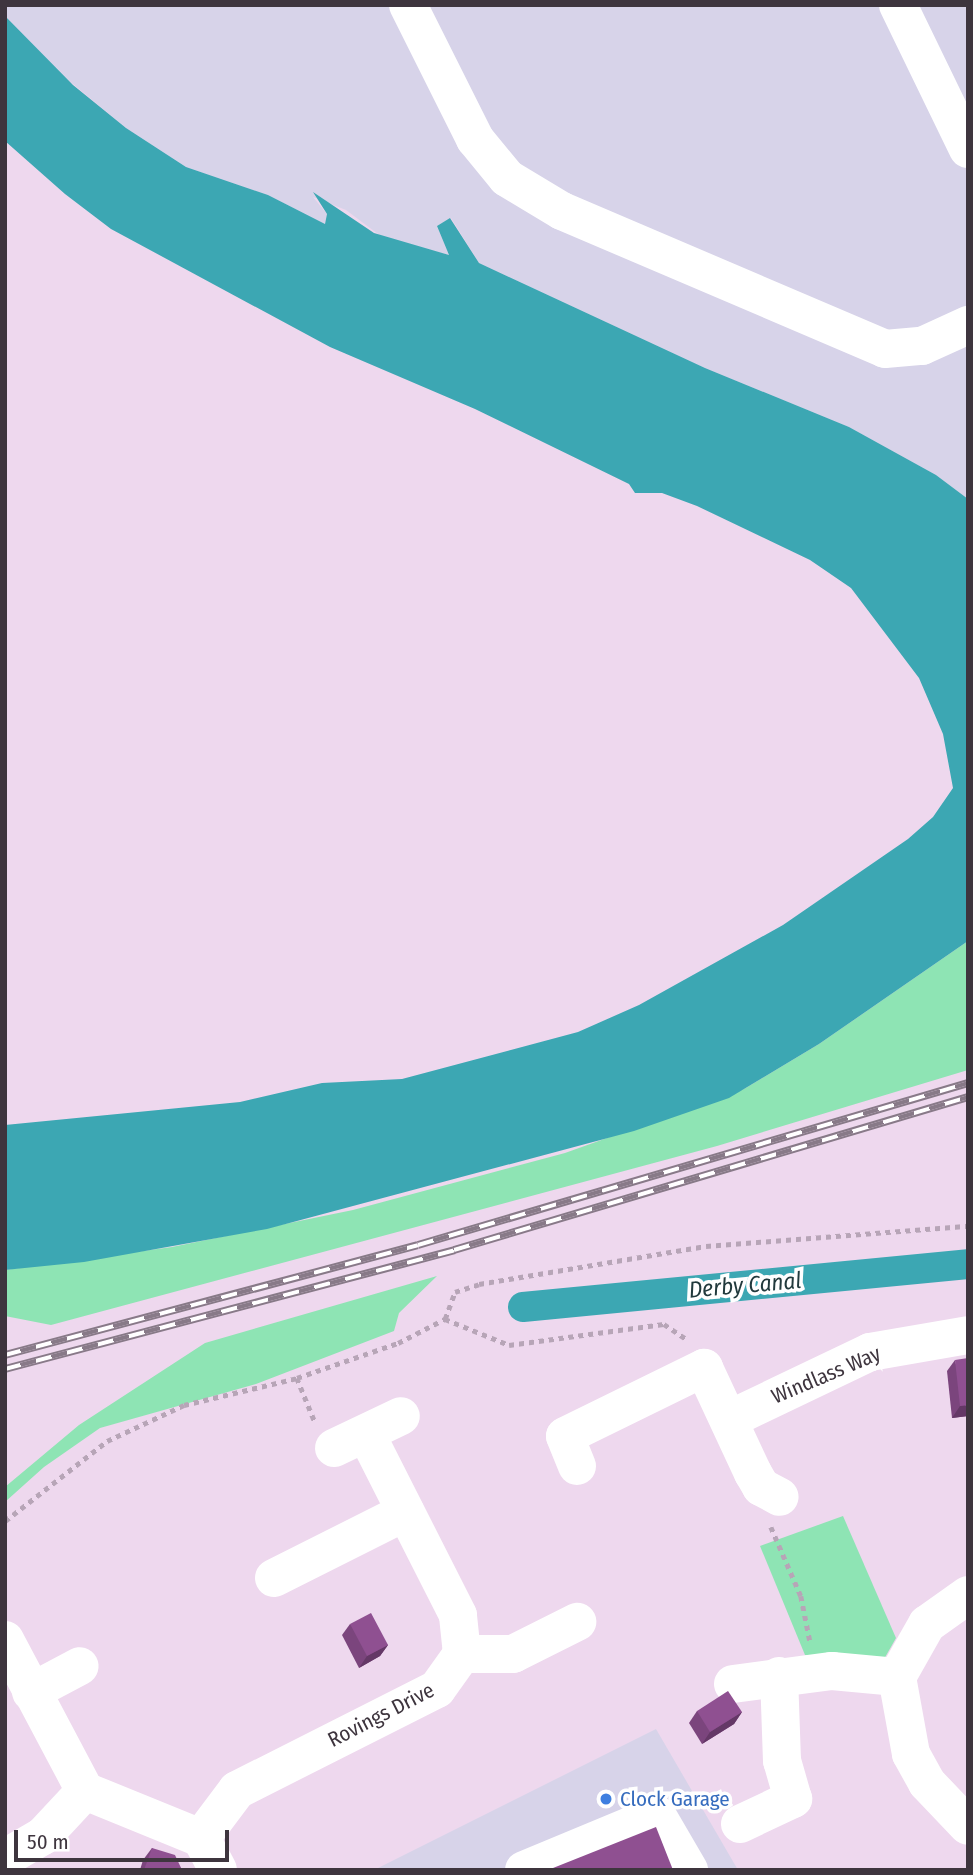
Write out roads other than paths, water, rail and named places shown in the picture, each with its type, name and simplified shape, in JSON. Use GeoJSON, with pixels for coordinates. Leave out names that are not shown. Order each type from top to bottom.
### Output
{"type":"FeatureCollection","features":[{"type":"Feature","properties":{"kind":"street"},"geometry":{"type":"LineString","coordinates":[[408,5],[475,139],[507,178],[562,211],[885,349],[922,346],[968,325]]}},
{"type":"Feature","properties":{"kind":"street"},"geometry":{"type":"LineString","coordinates":[[898,5],[968,149]]}},
{"type":"Feature","properties":{"kind":"street","name":"Windlass Way"},"geometry":{"type":"LineString","coordinates":[[730,1419],[870,1352],[968,1335]]}},
{"type":"Feature","properties":{"kind":"street"},"geometry":{"type":"LineString","coordinates":[[577,1466],[565,1436],[704,1368],[766,1485]]}},
{"type":"Feature","properties":{"kind":"street"},"geometry":{"type":"LineString","coordinates":[[401,1416],[350,1441],[405,1513],[458,1615],[462,1654],[513,1654],[577,1622]]}},
{"type":"Feature","properties":{"kind":"street"},"geometry":{"type":"LineString","coordinates":[[274,1578],[405,1513]]}},
{"type":"Feature","properties":{"kind":"street"},"geometry":{"type":"LineString","coordinates":[[968,1595],[927,1624],[897,1677],[911,1754],[927,1783],[968,1826]]}},
{"type":"Feature","properties":{"kind":"street"},"geometry":{"type":"LineString","coordinates":[[5,1640],[85,1791],[210,1854]]}},
{"type":"Feature","properties":{"kind":"street","name":"Rovings Drive"},"geometry":{"type":"LineString","coordinates":[[210,1854],[237,1790],[437,1689],[462,1654]]}},
{"type":"Feature","properties":{"kind":"street"},"geometry":{"type":"LineString","coordinates":[[31,1692],[80,1666]]}},
{"type":"Feature","properties":{"kind":"street"},"geometry":{"type":"LineString","coordinates":[[733,1684],[817,1672],[897,1677]]}},
{"type":"Feature","properties":{"kind":"street"},"geometry":{"type":"LineString","coordinates":[[740,1824],[793,1798],[782,1761],[779,1676]]}},
{"type":"Feature","properties":{"kind":"street"},"geometry":{"type":"LineString","coordinates":[[5,1858],[43,1836],[85,1791]]}},
{"type":"Feature","properties":{"kind":"street"},"geometry":{"type":"LineString","coordinates":[[524,1870],[657,1815],[689,1870]]}},
{"type":"Feature","properties":{"kind":"water"},"geometry":{"type":"Polygon","coordinates":[[[5,16],[73,85],[126,128],[186,167],[268,195],[325,224],[327,214],[313,192],[374,233],[449,255],[437,226],[450,218],[479,263],[705,368],[849,427],[936,475],[968,499],[968,941],[819,1044],[729,1098],[634,1131],[267,1229],[84,1262],[5,1270],[5,1125],[240,1102],[322,1083],[402,1079],[578,1032],[639,1005],[783,925],[908,839],[933,817],[953,788],[943,734],[919,678],[851,588],[810,560],[697,506],[662,493],[635,493],[629,484],[475,409],[330,347],[111,229],[65,194],[5,141],[5,16]]]}},
{"type":"Feature","properties":{"kind":"waterway","name":"Derby Canal"},"geometry":{"type":"LineString","coordinates":[[523,1307],[968,1264]]}},
{"type":"Feature","properties":{"kind":"railway"},"geometry":{"type":"LineString","coordinates":[[5,1355],[418,1245],[968,1083]]}},
{"type":"Feature","properties":{"kind":"railway"},"geometry":{"type":"LineString","coordinates":[[5,1369],[454,1250],[968,1097]]}},
{"type":"Feature","properties":{"kind":"place","name":"Clock Garage"},"geometry":{"type":"Point","coordinates":[606,1799]}}]}
